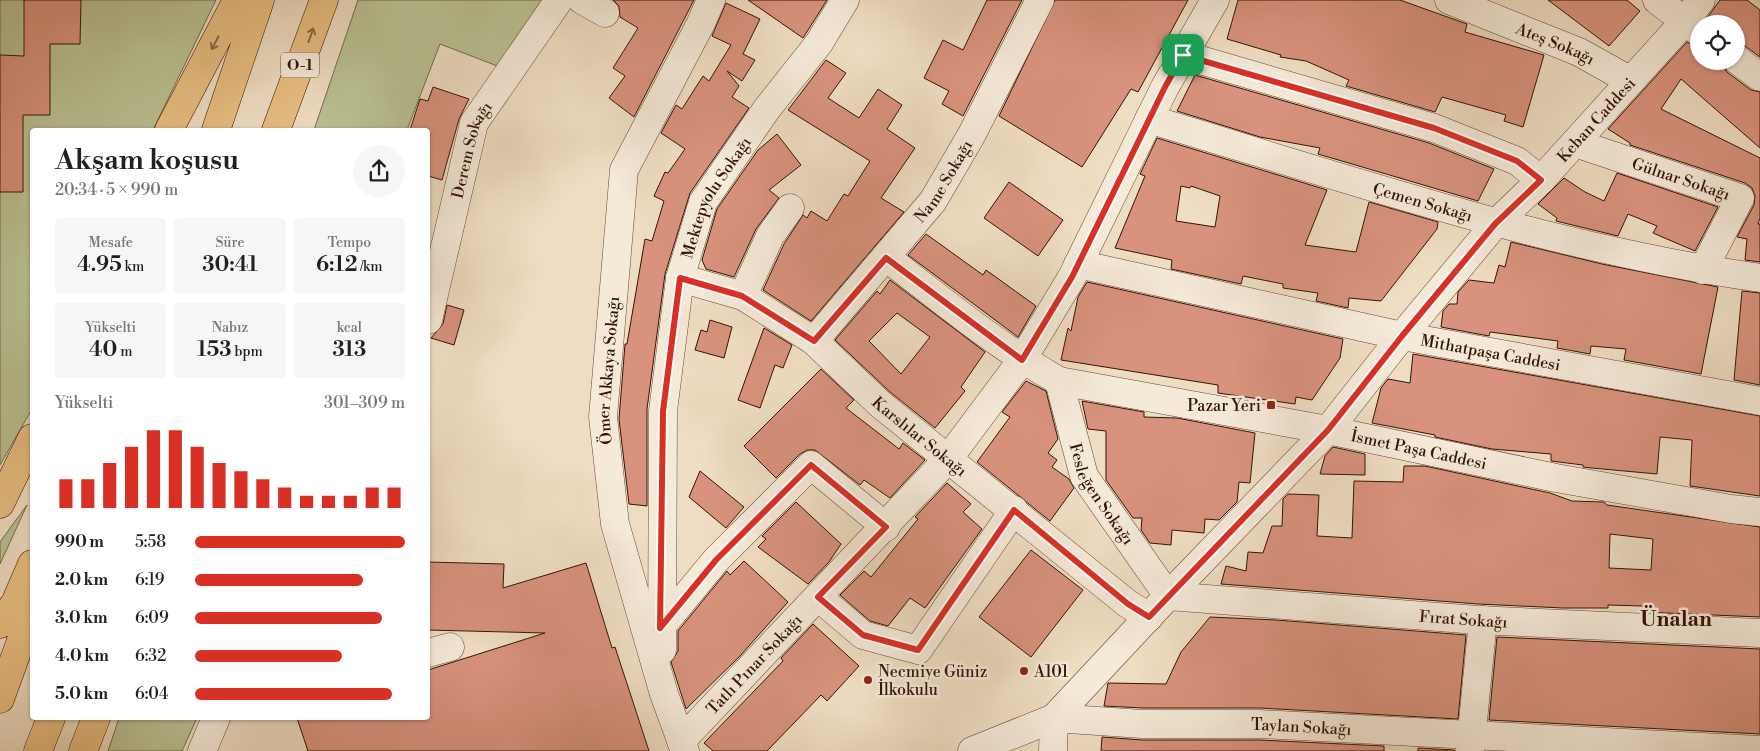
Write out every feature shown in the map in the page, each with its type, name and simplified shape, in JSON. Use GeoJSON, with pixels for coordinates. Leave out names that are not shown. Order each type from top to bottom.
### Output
{"type":"FeatureCollection","features":[{"type":"Feature","properties":{"kind":"highway"},"geometry":{"type":"LineString","coordinates":[[170,128],[237,0]]}},
{"type":"Feature","properties":{"kind":"highway"},"geometry":{"type":"LineString","coordinates":[[217,128],[260,0]]}},
{"type":"Feature","properties":{"kind":"highway","name":"O-1"},"geometry":{"type":"LineString","coordinates":[[277,128],[324,0]]}},
{"type":"Feature","properties":{"kind":"highway"},"geometry":{"type":"LineString","coordinates":[[0,504],[30,442]]}},
{"type":"Feature","properties":{"kind":"highway"},"geometry":{"type":"LineString","coordinates":[[0,624],[15,603],[30,569]]}},
{"type":"Feature","properties":{"kind":"highway"},"geometry":{"type":"LineString","coordinates":[[0,699],[30,616]]}},
{"type":"Feature","properties":{"kind":"highway"},"geometry":{"type":"LineString","coordinates":[[38,751],[50,720]]}},
{"type":"Feature","properties":{"kind":"highway"},"geometry":{"type":"LineString","coordinates":[[83,751],[95,720]]}},
{"type":"Feature","properties":{"kind":"street","name":"Derem Sokağı"},"geometry":{"type":"LineString","coordinates":[[430,311],[474,123],[559,0]]}},
{"type":"Feature","properties":{"kind":"street","name":"Ömer Akkaya Sokağı"},"geometry":{"type":"LineString","coordinates":[[683,746],[664,694],[615,524],[603,416],[624,170],[700,25],[711,0]]}},
{"type":"Feature","properties":{"kind":"street","name":"Mektepyolu Sokağı"},"geometry":{"type":"LineString","coordinates":[[664,694],[660,628],[663,411],[680,278],[703,202],[766,110],[819,43],[845,0]]}},
{"type":"Feature","properties":{"kind":"street","name":"Name Sokağı"},"geometry":{"type":"LineString","coordinates":[[814,341],[933,201],[972,134],[1040,0]]}},
{"type":"Feature","properties":{"kind":"street","name":"Tatlı Pınar Sokağı"},"geometry":{"type":"LineString","coordinates":[[683,746],[818,597],[948,459],[1022,360],[1078,264],[1149,119],[1215,0]]}},
{"type":"Feature","properties":{"kind":"street","name":"Ateş Sokağı"},"geometry":{"type":"LineString","coordinates":[[1449,0],[1579,52],[1631,81]]}},
{"type":"Feature","properties":{"kind":"street"},"geometry":{"type":"LineString","coordinates":[[1657,0],[1690,25]]}},
{"type":"Feature","properties":{"kind":"street","name":"Keban Caddesi"},"geometry":{"type":"LineString","coordinates":[[1696,15],[1701,0]]}},
{"type":"Feature","properties":{"kind":"street","name":"Keban Caddesi"},"geometry":{"type":"LineString","coordinates":[[1054,718],[1328,430],[1402,336],[1495,224],[1541,180],[1631,81],[1690,29]]}},
{"type":"Feature","properties":{"kind":"street"},"geometry":{"type":"LineString","coordinates":[[1183,55],[1434,128],[1517,161],[1541,180]]}},
{"type":"Feature","properties":{"kind":"street"},"geometry":{"type":"LineString","coordinates":[[1745,66],[1760,77]]}},
{"type":"Feature","properties":{"kind":"street","name":"Çemen Sokağı"},"geometry":{"type":"LineString","coordinates":[[1149,119],[1495,224],[1703,270],[1760,278]]}},
{"type":"Feature","properties":{"kind":"street","name":"Gülnar Sokağı"},"geometry":{"type":"LineString","coordinates":[[1576,143],[1740,198],[1703,270]]}},
{"type":"Feature","properties":{"kind":"street"},"geometry":{"type":"LineString","coordinates":[[742,296],[770,236],[790,208]]}},
{"type":"Feature","properties":{"kind":"street","name":"İsmet Paşa Caddesi"},"geometry":{"type":"LineString","coordinates":[[886,258],[1022,360],[1059,380],[1328,430],[1556,478],[1731,509],[1760,512]]}},
{"type":"Feature","properties":{"kind":"street","name":"Mithatpaşa Caddesi"},"geometry":{"type":"LineString","coordinates":[[1078,264],[1402,336],[1760,401]]}},
{"type":"Feature","properties":{"kind":"street","name":"Karslılar Sokağı"},"geometry":{"type":"LineString","coordinates":[[680,278],[742,296],[814,341],[880,404],[1014,510],[1128,604],[1149,617]]}},
{"type":"Feature","properties":{"kind":"street","name":"Fesleğen Sokağı"},"geometry":{"type":"LineString","coordinates":[[1059,380],[1084,476],[1168,596]]}},
{"type":"Feature","properties":{"kind":"street"},"geometry":{"type":"LineString","coordinates":[[660,628],[716,560],[811,465],[886,527]]}},
{"type":"Feature","properties":{"kind":"street"},"geometry":{"type":"LineString","coordinates":[[818,597],[863,635],[918,650],[1014,510]]}},
{"type":"Feature","properties":{"kind":"street","name":"Fırat Sokağı"},"geometry":{"type":"LineString","coordinates":[[1168,596],[1483,620],[1760,633]]}},
{"type":"Feature","properties":{"kind":"street"},"geometry":{"type":"LineString","coordinates":[[1470,744],[1483,620]]}},
{"type":"Feature","properties":{"kind":"street"},"geometry":{"type":"LineString","coordinates":[[972,751],[1054,718],[1053,751]]}},
{"type":"Feature","properties":{"kind":"street","name":"Taylan Sokağı"},"geometry":{"type":"LineString","coordinates":[[1054,718],[1142,724],[1259,724],[1470,744],[1760,750]]}},
{"type":"Feature","properties":{"kind":"street"},"geometry":{"type":"LineString","coordinates":[[202,751],[215,720]]}},
{"type":"Feature","properties":{"kind":"green space"},"geometry":{"type":"Polygon","coordinates":[[[0,0],[216,0],[154,128],[30,128],[30,412],[0,465],[0,0]]]}},
{"type":"Feature","properties":{"kind":"green space"},"geometry":{"type":"Polygon","coordinates":[[[358,0],[548,0],[500,67],[440,44],[408,128],[315,128],[358,0]]]}},
{"type":"Feature","properties":{"kind":"green space"},"geometry":{"type":"Polygon","coordinates":[[[27,505],[0,564],[0,542],[27,505]]]}},
{"type":"Feature","properties":{"kind":"green space"},"geometry":{"type":"Polygon","coordinates":[[[118,720],[196,720],[182,751],[108,751],[118,720]]]}},
{"type":"Feature","properties":{"kind":"building"},"geometry":{"type":"Polygon","coordinates":[[[24,0],[81,0],[80,44],[50,44],[50,115],[23,115],[23,192],[0,192],[0,55],[24,56],[24,0]]]}},
{"type":"Feature","properties":{"kind":"building"},"geometry":{"type":"Polygon","coordinates":[[[613,0],[694,0],[634,117],[609,98],[625,76],[613,68],[638,28],[620,17],[619,6],[613,0]]]}},
{"type":"Feature","properties":{"kind":"building"},"geometry":{"type":"Polygon","coordinates":[[[748,0],[827,0],[803,38],[748,0]]]}},
{"type":"Feature","properties":{"kind":"building"},"geometry":{"type":"Polygon","coordinates":[[[987,0],[1022,0],[963,116],[942,104],[949,91],[924,78],[943,40],[963,50],[987,0]]]}},
{"type":"Feature","properties":{"kind":"building"},"geometry":{"type":"Polygon","coordinates":[[[1055,0],[1188,0],[1138,92],[1131,89],[1082,167],[999,116],[1055,0]]]}},
{"type":"Feature","properties":{"kind":"building"},"geometry":{"type":"Polygon","coordinates":[[[1238,0],[1400,0],[1467,24],[1465,32],[1544,55],[1523,127],[1504,121],[1506,115],[1442,97],[1435,112],[1346,86],[1349,80],[1306,61],[1280,57],[1281,55],[1227,39],[1238,0]]]}},
{"type":"Feature","properties":{"kind":"building"},"geometry":{"type":"Polygon","coordinates":[[[1548,0],[1627,0],[1640,11],[1609,46],[1548,0]]]}},
{"type":"Feature","properties":{"kind":"building"},"geometry":{"type":"Polygon","coordinates":[[[1720,0],[1747,0],[1760,10],[1760,57],[1745,46],[1745,15],[1709,15],[1720,0]]]}},
{"type":"Feature","properties":{"kind":"building"},"geometry":{"type":"Polygon","coordinates":[[[726,3],[760,19],[743,54],[755,60],[742,81],[727,71],[739,86],[732,97],[749,108],[690,193],[665,274],[647,409],[647,506],[629,504],[619,419],[625,344],[627,344],[645,239],[652,241],[664,201],[654,196],[665,172],[668,173],[685,149],[661,133],[676,105],[682,109],[703,76],[709,81],[731,45],[712,36],[726,3]]]}},
{"type":"Feature","properties":{"kind":"building"},"geometry":{"type":"Polygon","coordinates":[[[1687,42],[1690,43],[1690,70],[1726,70],[1751,90],[1760,92],[1760,148],[1681,79],[1661,109],[1760,158],[1760,218],[1758,224],[1760,224],[1760,262],[1745,260],[1747,239],[1737,237],[1754,205],[1755,196],[1752,188],[1745,183],[1630,145],[1630,143],[1608,129],[1687,42]]]}},
{"type":"Feature","properties":{"kind":"building"},"geometry":{"type":"Polygon","coordinates":[[[826,60],[846,73],[828,98],[859,118],[878,89],[902,105],[887,129],[915,148],[881,198],[904,212],[811,321],[763,290],[784,244],[803,215],[807,218],[811,211],[827,221],[844,194],[848,196],[870,161],[788,110],[826,60]]]}},
{"type":"Feature","properties":{"kind":"building"},"geometry":{"type":"Polygon","coordinates":[[[1195,75],[1429,143],[1494,169],[1478,201],[1318,154],[1320,148],[1260,137],[1177,111],[1195,75]]]}},
{"type":"Feature","properties":{"kind":"building"},"geometry":{"type":"Polygon","coordinates":[[[433,87],[469,99],[459,119],[442,180],[430,177],[430,128],[411,128],[420,99],[428,101],[433,87]]]}},
{"type":"Feature","properties":{"kind":"building"},"geometry":{"type":"Polygon","coordinates":[[[777,134],[801,165],[769,190],[779,198],[756,229],[734,277],[706,269],[702,260],[717,209],[758,150],[777,134]]]}},
{"type":"Feature","properties":{"kind":"building"},"geometry":{"type":"Polygon","coordinates":[[[1157,138],[1327,190],[1305,245],[1356,252],[1369,202],[1438,222],[1437,229],[1381,301],[1349,298],[1348,308],[1316,301],[1318,293],[1283,288],[1283,284],[1243,276],[1241,284],[1171,269],[1172,260],[1115,248],[1145,176],[1140,174],[1157,138]],[[1181,186],[1176,221],[1215,227],[1220,196],[1191,186],[1190,188],[1181,186]]]}},
{"type":"Feature","properties":{"kind":"building"},"geometry":{"type":"Polygon","coordinates":[[[1617,173],[1718,207],[1695,251],[1653,233],[1657,226],[1628,214],[1618,236],[1556,221],[1557,218],[1538,204],[1564,178],[1585,192],[1604,201],[1617,173]]]}},
{"type":"Feature","properties":{"kind":"building"},"geometry":{"type":"Polygon","coordinates":[[[1009,182],[1063,220],[1038,256],[984,218],[1009,182]]]}},
{"type":"Feature","properties":{"kind":"building"},"geometry":{"type":"Polygon","coordinates":[[[926,234],[983,275],[986,270],[1036,306],[1018,337],[908,255],[926,234]]]}},
{"type":"Feature","properties":{"kind":"building"},"geometry":{"type":"Polygon","coordinates":[[[1511,242],[1602,264],[1718,287],[1701,374],[1624,360],[1626,349],[1591,346],[1590,354],[1557,348],[1558,341],[1490,332],[1489,336],[1441,327],[1443,311],[1449,304],[1457,304],[1458,292],[1469,280],[1494,283],[1499,265],[1505,267],[1511,242]]]}},
{"type":"Feature","properties":{"kind":"building"},"geometry":{"type":"Polygon","coordinates":[[[890,280],[985,352],[961,387],[965,391],[935,428],[890,392],[835,340],[877,291],[880,294],[890,280]],[[897,313],[869,341],[901,374],[930,337],[897,313]]]}},
{"type":"Feature","properties":{"kind":"building"},"geometry":{"type":"Polygon","coordinates":[[[1087,282],[1343,339],[1340,358],[1312,400],[1296,397],[1295,404],[1218,393],[1218,385],[1061,360],[1068,328],[1071,331],[1078,297],[1087,282]]]}},
{"type":"Feature","properties":{"kind":"building"},"geometry":{"type":"Polygon","coordinates":[[[1742,291],[1760,293],[1760,385],[1734,380],[1742,291]]]}},
{"type":"Feature","properties":{"kind":"building"},"geometry":{"type":"Polygon","coordinates":[[[447,305],[464,310],[454,345],[431,338],[443,324],[447,305]]]}},
{"type":"Feature","properties":{"kind":"building"},"geometry":{"type":"Polygon","coordinates":[[[710,320],[732,327],[724,358],[695,350],[701,330],[707,332],[710,320]]]}},
{"type":"Feature","properties":{"kind":"building"},"geometry":{"type":"Polygon","coordinates":[[[764,328],[792,345],[783,368],[775,365],[760,408],[738,400],[764,328]]]}},
{"type":"Feature","properties":{"kind":"building"},"geometry":{"type":"Polygon","coordinates":[[[1413,354],[1760,416],[1760,496],[1690,486],[1692,440],[1660,437],[1657,474],[1583,467],[1583,465],[1551,461],[1551,454],[1492,449],[1435,437],[1435,435],[1372,423],[1381,388],[1388,379],[1410,383],[1413,354]]]}},
{"type":"Feature","properties":{"kind":"building"},"geometry":{"type":"Polygon","coordinates":[[[821,369],[854,400],[846,408],[899,449],[903,443],[925,460],[890,498],[864,480],[860,485],[815,450],[807,450],[800,454],[776,478],[744,446],[821,369]]]}},
{"type":"Feature","properties":{"kind":"building"},"geometry":{"type":"Polygon","coordinates":[[[1026,381],[1046,391],[1058,439],[1048,453],[1057,460],[1052,467],[1069,479],[1074,488],[1050,521],[977,462],[1010,417],[1002,412],[1026,381]]]}},
{"type":"Feature","properties":{"kind":"building"},"geometry":{"type":"Polygon","coordinates":[[[1082,401],[1144,412],[1144,417],[1177,418],[1255,433],[1250,483],[1239,482],[1237,502],[1219,520],[1205,519],[1204,533],[1172,530],[1171,545],[1150,543],[1141,530],[1142,518],[1133,518],[1106,480],[1106,431],[1088,429],[1082,401]]]}},
{"type":"Feature","properties":{"kind":"building"},"geometry":{"type":"Polygon","coordinates":[[[1333,447],[1365,454],[1365,475],[1320,474],[1325,456],[1333,447]]]}},
{"type":"Feature","properties":{"kind":"building"},"geometry":{"type":"Polygon","coordinates":[[[1404,466],[1425,466],[1550,493],[1572,501],[1604,502],[1607,505],[1760,527],[1760,617],[1643,612],[1643,606],[1608,605],[1608,608],[1563,608],[1478,604],[1221,584],[1226,566],[1246,571],[1248,552],[1263,553],[1272,526],[1282,526],[1283,499],[1288,494],[1319,495],[1317,536],[1352,538],[1354,481],[1403,482],[1404,466]],[[1610,534],[1609,568],[1651,570],[1653,539],[1610,534]]]}},
{"type":"Feature","properties":{"kind":"building"},"geometry":{"type":"Polygon","coordinates":[[[700,471],[744,507],[726,528],[689,497],[700,471]]]}},
{"type":"Feature","properties":{"kind":"building"},"geometry":{"type":"Polygon","coordinates":[[[947,483],[971,504],[963,512],[982,529],[925,608],[910,598],[888,626],[870,621],[840,595],[864,571],[871,577],[918,519],[915,517],[947,483]]]}},
{"type":"Feature","properties":{"kind":"building"},"geometry":{"type":"Polygon","coordinates":[[[796,502],[841,544],[829,562],[808,584],[758,547],[766,539],[762,536],[796,502]]]}},
{"type":"Feature","properties":{"kind":"building"},"geometry":{"type":"Polygon","coordinates":[[[1031,550],[1083,590],[1031,657],[979,617],[1031,550]]]}},
{"type":"Feature","properties":{"kind":"building"},"geometry":{"type":"Polygon","coordinates":[[[744,561],[788,602],[740,656],[686,709],[671,662],[678,651],[678,631],[727,571],[730,575],[744,561]]]}},
{"type":"Feature","properties":{"kind":"building"},"geometry":{"type":"Polygon","coordinates":[[[430,562],[504,564],[503,588],[586,563],[612,648],[615,647],[649,751],[308,751],[298,720],[430,720],[430,669],[545,633],[430,630],[430,562]]]}},
{"type":"Feature","properties":{"kind":"building"},"geometry":{"type":"Polygon","coordinates":[[[1210,617],[1276,620],[1466,635],[1458,719],[1260,708],[1104,706],[1108,683],[1166,684],[1181,652],[1210,617]]]}},
{"type":"Feature","properties":{"kind":"building"},"geometry":{"type":"Polygon","coordinates":[[[813,624],[859,666],[827,701],[821,695],[767,751],[713,751],[704,743],[783,661],[781,658],[813,624]]]}},
{"type":"Feature","properties":{"kind":"building"},"geometry":{"type":"Polygon","coordinates":[[[1497,637],[1760,649],[1760,734],[1489,720],[1497,637]]]}},
{"type":"Feature","properties":{"kind":"building"},"geometry":{"type":"Polygon","coordinates":[[[1102,737],[1142,740],[1259,740],[1384,746],[1384,751],[1101,751],[1102,737]]]}},
{"type":"Feature","properties":{"kind":"building"},"geometry":{"type":"Polygon","coordinates":[[[1418,748],[1454,750],[1455,751],[1418,751],[1418,748]]]}},
{"type":"Feature","properties":{"kind":"place","name":"Pazar Yeri"},"geometry":{"type":"Point","coordinates":[1271,405]}},
{"type":"Feature","properties":{"kind":"place","name":"A101"},"geometry":{"type":"Point","coordinates":[1024,671]}},
{"type":"Feature","properties":{"kind":"place","name":"Necmiye Güniz İlkokulu"},"geometry":{"type":"Point","coordinates":[868,680]}},
{"type":"Feature","properties":{"kind":"district","name":"Ünalan"},"geometry":{"type":"Point","coordinates":[1676,619]}},
{"type":"Feature","properties":{"kind":"route"},"geometry":{"type":"LineString","coordinates":[[1183,55],[1434,128],[1517,161],[1541,180],[1495,224],[1402,336],[1328,430],[1149,617],[1128,604],[1014,510],[918,650],[863,635],[818,597],[886,527],[811,465],[716,560],[660,628],[663,411],[680,278],[742,296],[814,341],[886,258],[982,332],[1022,360],[1072,277],[1165,87],[1183,55]]}}]}
